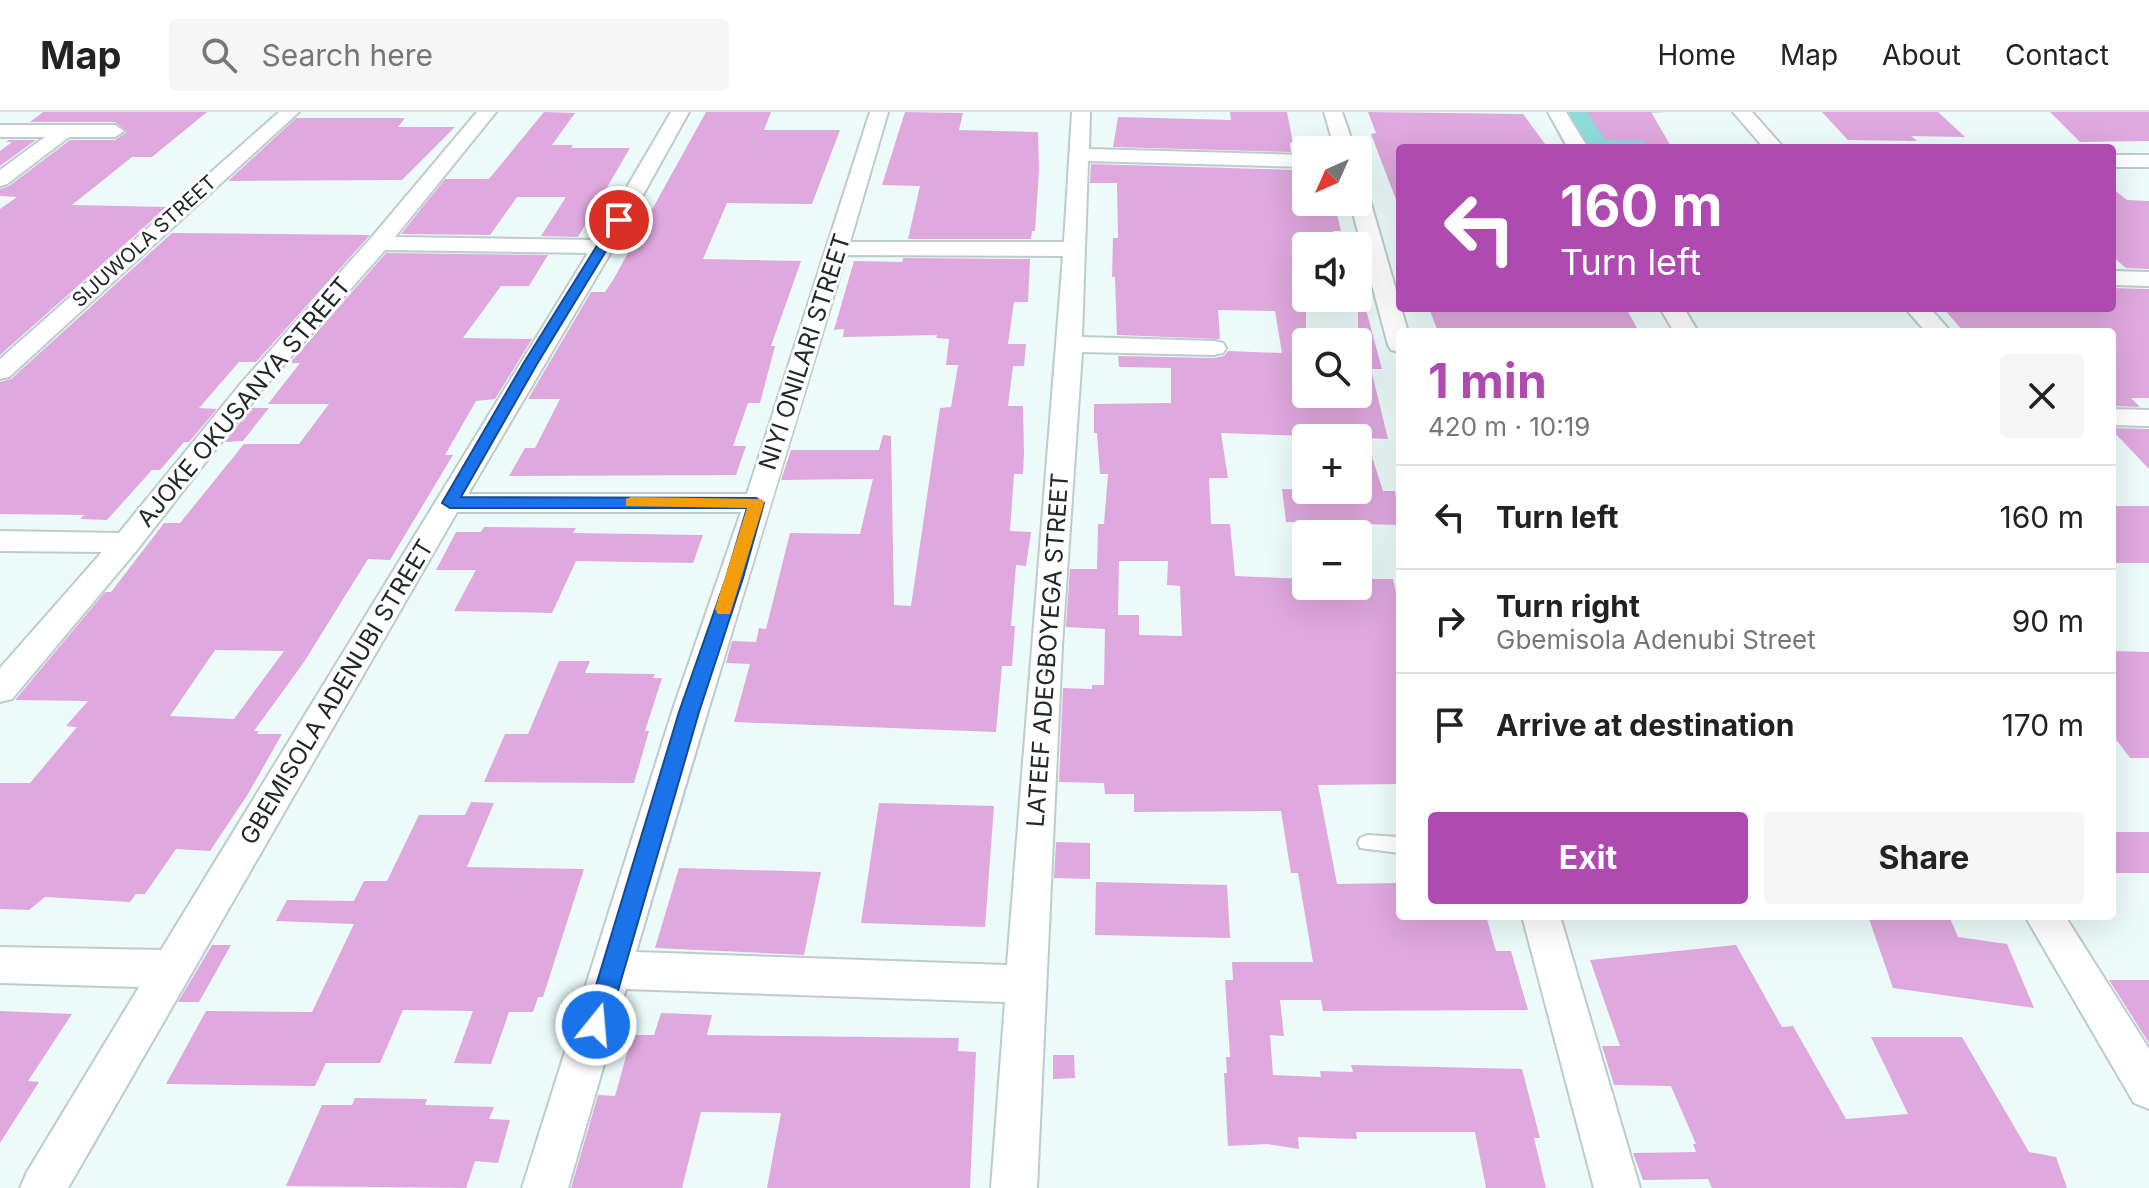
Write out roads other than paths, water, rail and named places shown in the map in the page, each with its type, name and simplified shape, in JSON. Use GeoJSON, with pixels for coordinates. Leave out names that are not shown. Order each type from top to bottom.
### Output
{"type":"FeatureCollection","features":[{"type":"Feature","properties":{"kind":"street","name":"SIJUWOLA STREET"},"geometry":{"type":"LineString","coordinates":[[0,372],[290,112]]}},
{"type":"Feature","properties":{"kind":"street","name":"AJOKE OKUSANYA STREET"},"geometry":{"type":"LineString","coordinates":[[0,690],[127,543],[252,386],[379,243],[487,112]]}},
{"type":"Feature","properties":{"kind":"street","name":"GBEMISOLA ADENUBI STREET"},"geometry":{"type":"LineString","coordinates":[[43,1188],[530,364],[603,247],[680,112]]}},
{"type":"Feature","properties":{"kind":"street","name":"NIYI ONILARI STREET"},"geometry":{"type":"LineString","coordinates":[[545,1188],[689,712],[735,578],[879,112]]}},
{"type":"Feature","properties":{"kind":"street","name":"LATEEF ADEGBOYEGA STREET"},"geometry":{"type":"LineString","coordinates":[[1014,1188],[1046,646],[1070,344],[1072,249],[1081,112]]}},
{"type":"Feature","properties":{"kind":"street"},"geometry":{"type":"LineString","coordinates":[[1333,112],[1341,136]]}},
{"type":"Feature","properties":{"kind":"street"},"geometry":{"type":"LineString","coordinates":[[1557,112],[1576,144]]}},
{"type":"Feature","properties":{"kind":"street"},"geometry":{"type":"LineString","coordinates":[[1742,112],[1770,144]]}},
{"type":"Feature","properties":{"kind":"street"},"geometry":{"type":"LineString","coordinates":[[0,180],[66,130]]}},
{"type":"Feature","properties":{"kind":"street"},"geometry":{"type":"LineString","coordinates":[[0,131],[115,131]]}},
{"type":"Feature","properties":{"kind":"street"},"geometry":{"type":"LineString","coordinates":[[1079,155],[1292,161]]}},
{"type":"Feature","properties":{"kind":"street"},"geometry":{"type":"LineString","coordinates":[[2116,161],[2149,161]]}},
{"type":"Feature","properties":{"kind":"street"},"geometry":{"type":"LineString","coordinates":[[1364,216],[1396,331]]}},
{"type":"Feature","properties":{"kind":"street"},"geometry":{"type":"LineString","coordinates":[[379,243],[603,247]]}},
{"type":"Feature","properties":{"kind":"street"},"geometry":{"type":"LineString","coordinates":[[838,248],[1072,249]]}},
{"type":"Feature","properties":{"kind":"street"},"geometry":{"type":"LineString","coordinates":[[2116,278],[2149,279]]}},
{"type":"Feature","properties":{"kind":"street"},"geometry":{"type":"LineString","coordinates":[[1921,312],[1935,328]]}},
{"type":"Feature","properties":{"kind":"street"},"geometry":{"type":"LineString","coordinates":[[1070,344],[1214,348]]}},
{"type":"Feature","properties":{"kind":"street"},"geometry":{"type":"LineString","coordinates":[[2116,417],[2149,418]]}},
{"type":"Feature","properties":{"kind":"street"},"geometry":{"type":"LineString","coordinates":[[450,503],[756,503]]}},
{"type":"Feature","properties":{"kind":"street"},"geometry":{"type":"LineString","coordinates":[[0,541],[127,543]]}},
{"type":"Feature","properties":{"kind":"street"},"geometry":{"type":"LineString","coordinates":[[1542,920],[1617,1188]]}},
{"type":"Feature","properties":{"kind":"street"},"geometry":{"type":"LineString","coordinates":[[2046,920],[2149,1088]]}},
{"type":"Feature","properties":{"kind":"street"},"geometry":{"type":"LineString","coordinates":[[0,965],[173,969]]}},
{"type":"Feature","properties":{"kind":"street"},"geometry":{"type":"LineString","coordinates":[[613,970],[1026,984]]}},
{"type":"Feature","properties":{"kind":"lane"},"geometry":{"type":"LineString","coordinates":[[1367,843],[1396,845]]}}]}
